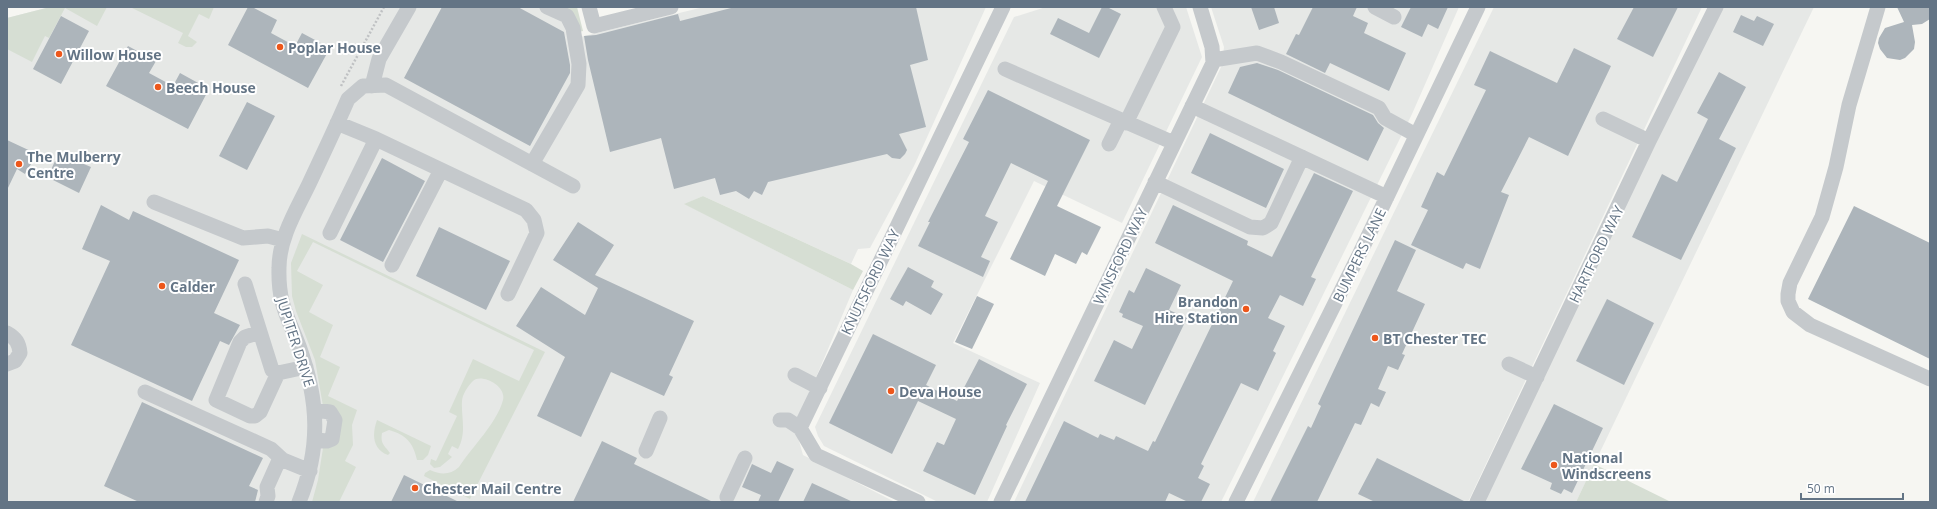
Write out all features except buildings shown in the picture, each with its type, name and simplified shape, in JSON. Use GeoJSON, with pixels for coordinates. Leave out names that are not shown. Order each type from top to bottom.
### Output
{"type":"FeatureCollection","features":[{"type":"Feature","properties":{"kind":"street"},"geometry":{"type":"LineString","coordinates":[[409,7],[379,59],[372,86],[386,85],[573,186]]}},
{"type":"Feature","properties":{"kind":"street"},"geometry":{"type":"LineString","coordinates":[[532,164],[578,85],[579,64],[573,28],[567,16],[547,7]]}},
{"type":"Feature","properties":{"kind":"street"},"geometry":{"type":"LineString","coordinates":[[589,7],[594,26],[671,7]]}},
{"type":"Feature","properties":{"kind":"street","name":"KNUTSFORD WAY"},"geometry":{"type":"LineString","coordinates":[[800,428],[1003,7]]}},
{"type":"Feature","properties":{"kind":"street"},"geometry":{"type":"LineString","coordinates":[[1109,144],[1124,122],[1173,27],[1164,7]]}},
{"type":"Feature","properties":{"kind":"street"},"geometry":{"type":"LineString","coordinates":[[1200,7],[1212,47],[1213,60],[1257,53],[1280,62],[1379,108],[1385,118],[1416,135]]}},
{"type":"Feature","properties":{"kind":"street"},"geometry":{"type":"LineString","coordinates":[[1375,7],[1394,17]]}},
{"type":"Feature","properties":{"kind":"street","name":"BUMPERS LANE"},"geometry":{"type":"LineString","coordinates":[[1236,502],[1387,197],[1478,7]]}},
{"type":"Feature","properties":{"kind":"street","name":"HARTFORD WAY"},"geometry":{"type":"LineString","coordinates":[[1477,502],[1649,141],[1716,7]]}},
{"type":"Feature","properties":{"kind":"street"},"geometry":{"type":"LineString","coordinates":[[1878,7],[1848,104],[1836,167],[1822,217],[1790,283],[1788,301],[1796,315],[1810,325],[1930,379]]}},
{"type":"Feature","properties":{"kind":"street","name":"WINSFORD WAY"},"geometry":{"type":"LineString","coordinates":[[1001,502],[1213,63],[1213,60]]}},
{"type":"Feature","properties":{"kind":"street"},"geometry":{"type":"LineString","coordinates":[[1005,69],[1174,143]]}},
{"type":"Feature","properties":{"kind":"street","name":"JUPITER DRIVE"},"geometry":{"type":"LineString","coordinates":[[299,502],[310,471],[316,440],[315,410],[306,367],[283,309],[279,290],[280,252],[283,240],[348,99],[363,86],[372,86]]}},
{"type":"Feature","properties":{"kind":"street"},"geometry":{"type":"LineString","coordinates":[[1192,106],[1387,197]]}},
{"type":"Feature","properties":{"kind":"street"},"geometry":{"type":"LineString","coordinates":[[1603,119],[1649,141]]}},
{"type":"Feature","properties":{"kind":"street"},"geometry":{"type":"LineString","coordinates":[[337,123],[376,139],[526,210],[534,220],[537,233],[508,294]]}},
{"type":"Feature","properties":{"kind":"street"},"geometry":{"type":"LineString","coordinates":[[330,233],[376,139]]}},
{"type":"Feature","properties":{"kind":"street"},"geometry":{"type":"LineString","coordinates":[[1155,182],[1250,227],[1263,228],[1271,223],[1302,157]]}},
{"type":"Feature","properties":{"kind":"street"},"geometry":{"type":"LineString","coordinates":[[392,265],[441,170]]}},
{"type":"Feature","properties":{"kind":"street"},"geometry":{"type":"LineString","coordinates":[[154,202],[243,238],[268,236],[283,240]]}},
{"type":"Feature","properties":{"kind":"street"},"geometry":{"type":"LineString","coordinates":[[245,284],[272,370],[278,374],[306,367]]}},
{"type":"Feature","properties":{"kind":"street"},"geometry":{"type":"LineString","coordinates":[[7,332],[15,337],[19,344],[20,353],[15,361],[7,364]]}},
{"type":"Feature","properties":{"kind":"street"},"geometry":{"type":"LineString","coordinates":[[260,332],[245,337],[240,342],[216,400],[250,416],[255,416],[260,412],[278,374]]}},
{"type":"Feature","properties":{"kind":"street"},"geometry":{"type":"LineString","coordinates":[[1509,364],[1537,377]]}},
{"type":"Feature","properties":{"kind":"street"},"geometry":{"type":"LineString","coordinates":[[795,375],[820,388]]}},
{"type":"Feature","properties":{"kind":"street"},"geometry":{"type":"LineString","coordinates":[[145,392],[271,449],[280,458],[310,471]]}},
{"type":"Feature","properties":{"kind":"street"},"geometry":{"type":"LineString","coordinates":[[646,451],[660,418]]}},
{"type":"Feature","properties":{"kind":"street"},"geometry":{"type":"LineString","coordinates":[[780,420],[788,420],[800,428],[816,455],[918,502]]}},
{"type":"Feature","properties":{"kind":"street"},"geometry":{"type":"LineString","coordinates":[[266,502],[268,496],[267,487],[280,458]]}},
{"type":"Feature","properties":{"kind":"street"},"geometry":{"type":"LineString","coordinates":[[727,496],[745,458]]}},
{"type":"Feature","properties":{"kind":"shaded area"},"geometry":{"type":"Polygon","coordinates":[[[50,7],[568,7],[576,38],[704,7],[986,7],[914,166],[870,248],[858,249],[851,264],[703,196],[685,204],[853,290],[795,427],[803,455],[895,502],[7,502],[7,18],[50,7]]]}},
{"type":"Feature","properties":{"kind":"shaded area"},"geometry":{"type":"Polygon","coordinates":[[[50,7],[107,7],[97,26],[65,8],[49,38],[45,36],[32,62],[7,49],[7,18],[50,7]]]}},
{"type":"Feature","properties":{"kind":"shaded area"},"geometry":{"type":"Polygon","coordinates":[[[130,7],[214,7],[209,19],[199,14],[188,36],[197,42],[192,47],[186,47],[178,43],[183,33],[130,7]]]}},
{"type":"Feature","properties":{"kind":"shaded area"},"geometry":{"type":"Polygon","coordinates":[[[563,7],[577,7],[583,31],[575,33],[563,7]]]}},
{"type":"Feature","properties":{"kind":"shaded area"},"geometry":{"type":"Polygon","coordinates":[[[1046,7],[1186,7],[1202,57],[1122,223],[1034,181],[953,343],[1040,383],[987,502],[938,502],[824,446],[815,427],[1014,17],[1046,7]]]}},
{"type":"Feature","properties":{"kind":"shaded area"},"geometry":{"type":"Polygon","coordinates":[[[1211,7],[1459,7],[1412,114],[1221,502],[1014,502],[1222,65],[1224,47],[1211,7]]]}},
{"type":"Feature","properties":{"kind":"shaded area"},"geometry":{"type":"Polygon","coordinates":[[[1494,7],[1702,7],[1468,502],[1253,502],[1494,7]]]}},
{"type":"Feature","properties":{"kind":"shaded area"},"geometry":{"type":"Polygon","coordinates":[[[1722,7],[1814,7],[1576,502],[1474,502],[1722,7]]]}},
{"type":"Feature","properties":{"kind":"shaded area"},"geometry":{"type":"Polygon","coordinates":[[[703,196],[851,264],[863,271],[853,290],[684,204],[703,196]]]}},
{"type":"Feature","properties":{"kind":"shaded area"},"geometry":{"type":"Polygon","coordinates":[[[302,234],[545,352],[470,499],[424,476],[425,473],[430,470],[438,473],[449,473],[459,467],[484,435],[500,409],[503,400],[501,389],[486,379],[480,378],[472,382],[462,399],[463,431],[461,443],[458,449],[452,446],[448,454],[452,457],[440,467],[434,468],[430,464],[431,459],[436,461],[457,416],[449,412],[473,359],[519,381],[534,350],[313,242],[297,271],[323,285],[309,312],[333,325],[320,357],[340,367],[328,396],[357,410],[352,425],[353,445],[345,461],[356,467],[339,502],[312,502],[318,480],[323,448],[336,439],[323,406],[315,360],[296,311],[292,296],[291,263],[302,234]]]}},
{"type":"Feature","properties":{"kind":"shaded area"},"geometry":{"type":"Polygon","coordinates":[[[377,420],[431,446],[428,455],[423,460],[417,460],[413,448],[408,440],[400,434],[389,430],[382,433],[382,440],[383,444],[390,453],[388,455],[383,452],[376,445],[374,436],[377,420]]]}},
{"type":"Feature","properties":{"kind":"shaded area"},"geometry":{"type":"Polygon","coordinates":[[[1594,464],[1671,502],[1576,502],[1594,464]]]}},
{"type":"Feature","properties":{"kind":"place","name":"Poplar House"},"geometry":{"type":"Point","coordinates":[280,47]}},
{"type":"Feature","properties":{"kind":"place","name":"Willow House"},"geometry":{"type":"Point","coordinates":[59,54]}},
{"type":"Feature","properties":{"kind":"place","name":"Beech House"},"geometry":{"type":"Point","coordinates":[158,87]}},
{"type":"Feature","properties":{"kind":"place","name":"The Mulberry Centre"},"geometry":{"type":"Point","coordinates":[19,164]}},
{"type":"Feature","properties":{"kind":"place","name":"Calder"},"geometry":{"type":"Point","coordinates":[162,286]}},
{"type":"Feature","properties":{"kind":"place","name":"Brandon Hire Station"},"geometry":{"type":"Point","coordinates":[1246,309]}},
{"type":"Feature","properties":{"kind":"place","name":"BT Chester TEC"},"geometry":{"type":"Point","coordinates":[1375,338]}},
{"type":"Feature","properties":{"kind":"place","name":"Deva House"},"geometry":{"type":"Point","coordinates":[891,391]}},
{"type":"Feature","properties":{"kind":"place","name":"National Windscreens"},"geometry":{"type":"Point","coordinates":[1554,465]}},
{"type":"Feature","properties":{"kind":"place","name":"Chester Mail Centre"},"geometry":{"type":"Point","coordinates":[415,488]}}]}
